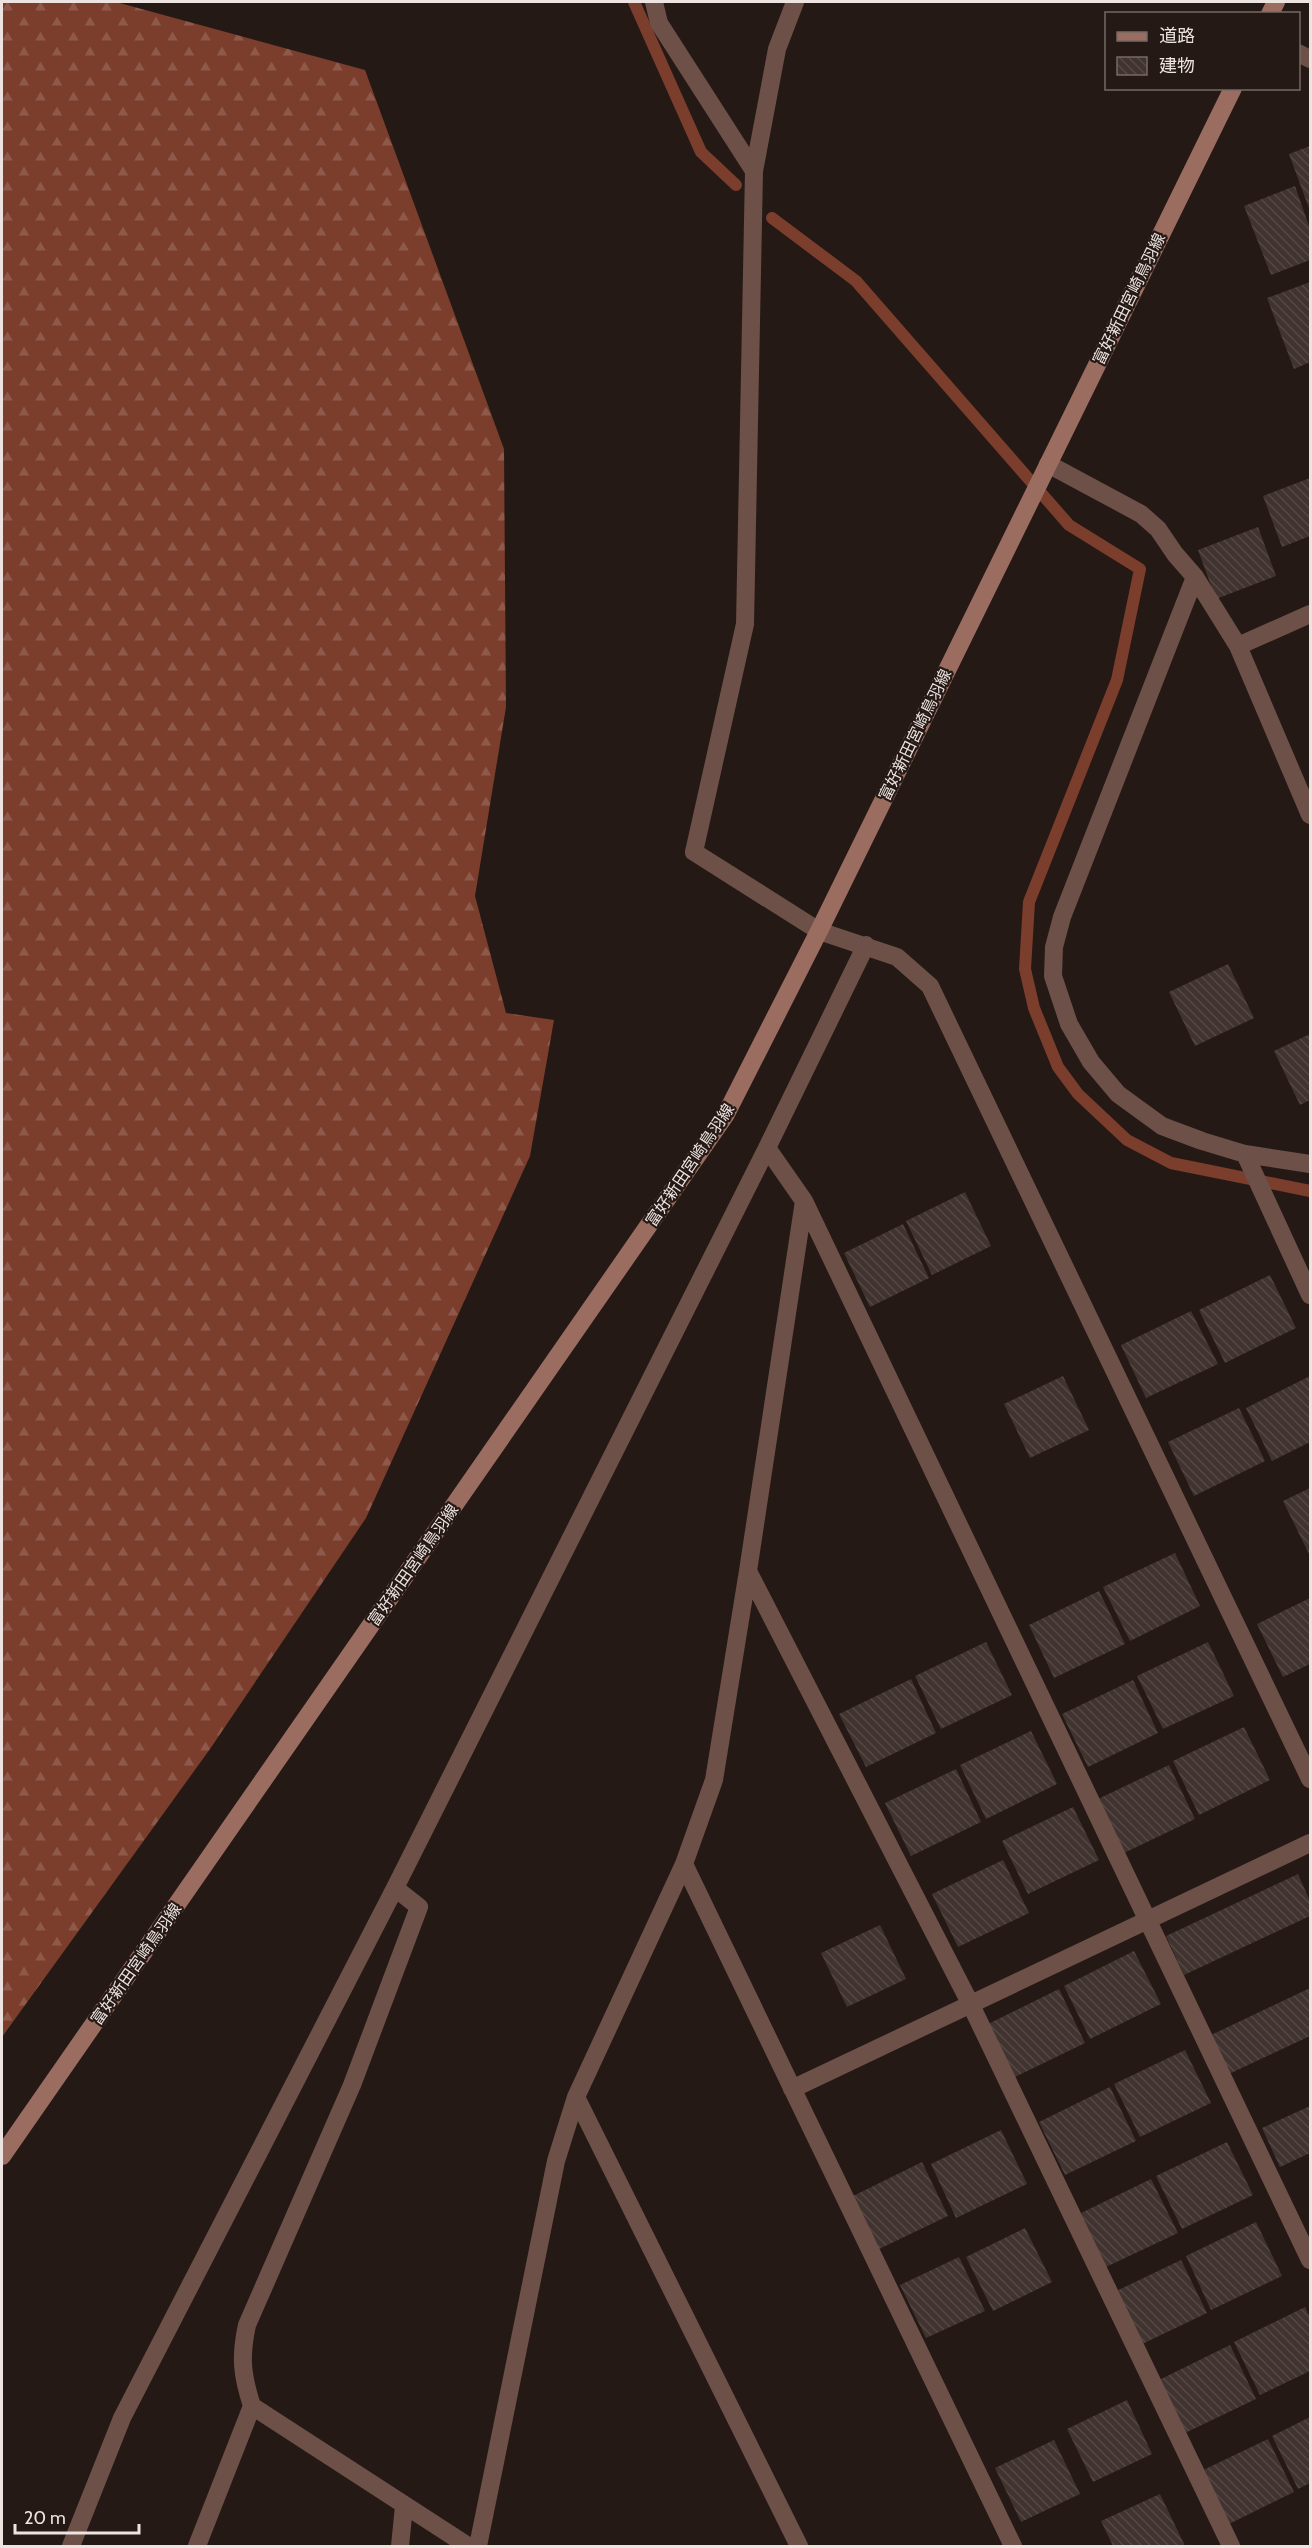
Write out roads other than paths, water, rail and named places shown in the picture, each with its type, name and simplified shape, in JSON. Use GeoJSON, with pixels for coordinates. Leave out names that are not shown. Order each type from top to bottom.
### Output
{"type":"FeatureCollection","features":[{"type":"Feature","properties":{"kind":"main road","name":"富好新田宮崎鳥羽線"},"geometry":{"type":"LineString","coordinates":[[2,2156],[726,1114],[819,931],[1232,90]]}},
{"type":"Feature","properties":{"kind":"street"},"geometry":{"type":"LineString","coordinates":[[654,2],[659,23],[753,171]]}},
{"type":"Feature","properties":{"kind":"street"},"geometry":{"type":"LineString","coordinates":[[795,2],[777,49],[753,171],[745,624],[694,852],[819,931],[897,957],[930,986],[1311,1779]]}},
{"type":"Feature","properties":{"kind":"street"},"geometry":{"type":"LineString","coordinates":[[1048,464],[1141,514],[1158,529],[1195,577],[1238,646],[1311,815]]}},
{"type":"Feature","properties":{"kind":"street"},"geometry":{"type":"LineString","coordinates":[[1195,577],[1062,917],[1054,947],[1053,976],[1069,1024],[1091,1062],[1118,1094],[1162,1126],[1248,1160],[1311,1164]]}},
{"type":"Feature","properties":{"kind":"street"},"geometry":{"type":"LineString","coordinates":[[1238,646],[1311,614]]}},
{"type":"Feature","properties":{"kind":"street"},"geometry":{"type":"LineString","coordinates":[[71,2547],[122,2418],[395,1888],[767,1148],[866,945]]}},
{"type":"Feature","properties":{"kind":"street"},"geometry":{"type":"LineString","coordinates":[[767,1148],[804,1201],[1311,2260]]}},
{"type":"Feature","properties":{"kind":"street"},"geometry":{"type":"LineString","coordinates":[[1248,1160],[1311,1295]]}},
{"type":"Feature","properties":{"kind":"street"},"geometry":{"type":"LineString","coordinates":[[478,2547],[556,2161],[576,2097],[684,1863],[714,1780],[804,1201]]}},
{"type":"Feature","properties":{"kind":"street"},"geometry":{"type":"LineString","coordinates":[[748,1571],[970,2003],[1231,2547]]}},
{"type":"Feature","properties":{"kind":"street"},"geometry":{"type":"LineString","coordinates":[[792,2089],[1311,1843]]}},
{"type":"Feature","properties":{"kind":"street"},"geometry":{"type":"LineString","coordinates":[[684,1863],[1013,2547]]}},
{"type":"Feature","properties":{"kind":"street"},"geometry":{"type":"LineString","coordinates":[[395,1888],[419,1907],[352,2085],[247,2325],[241,2352],[243,2379],[252,2406],[468,2547]]}},
{"type":"Feature","properties":{"kind":"street"},"geometry":{"type":"LineString","coordinates":[[576,2097],[799,2547]]}},
{"type":"Feature","properties":{"kind":"street"},"geometry":{"type":"LineString","coordinates":[[196,2547],[252,2406]]}},
{"type":"Feature","properties":{"kind":"street"},"geometry":{"type":"LineString","coordinates":[[400,2547],[404,2506]]}},
{"type":"Feature","properties":{"kind":"waterway"},"geometry":{"type":"LineString","coordinates":[[634,2],[701,152],[736,185]]}},
{"type":"Feature","properties":{"kind":"waterway"},"geometry":{"type":"LineString","coordinates":[[772,218],[856,281],[1069,525],[1140,569],[1117,680],[1029,902],[1025,969],[1034,1008],[1058,1067],[1078,1094],[1127,1140],[1171,1163],[1310,1191]]}}]}
